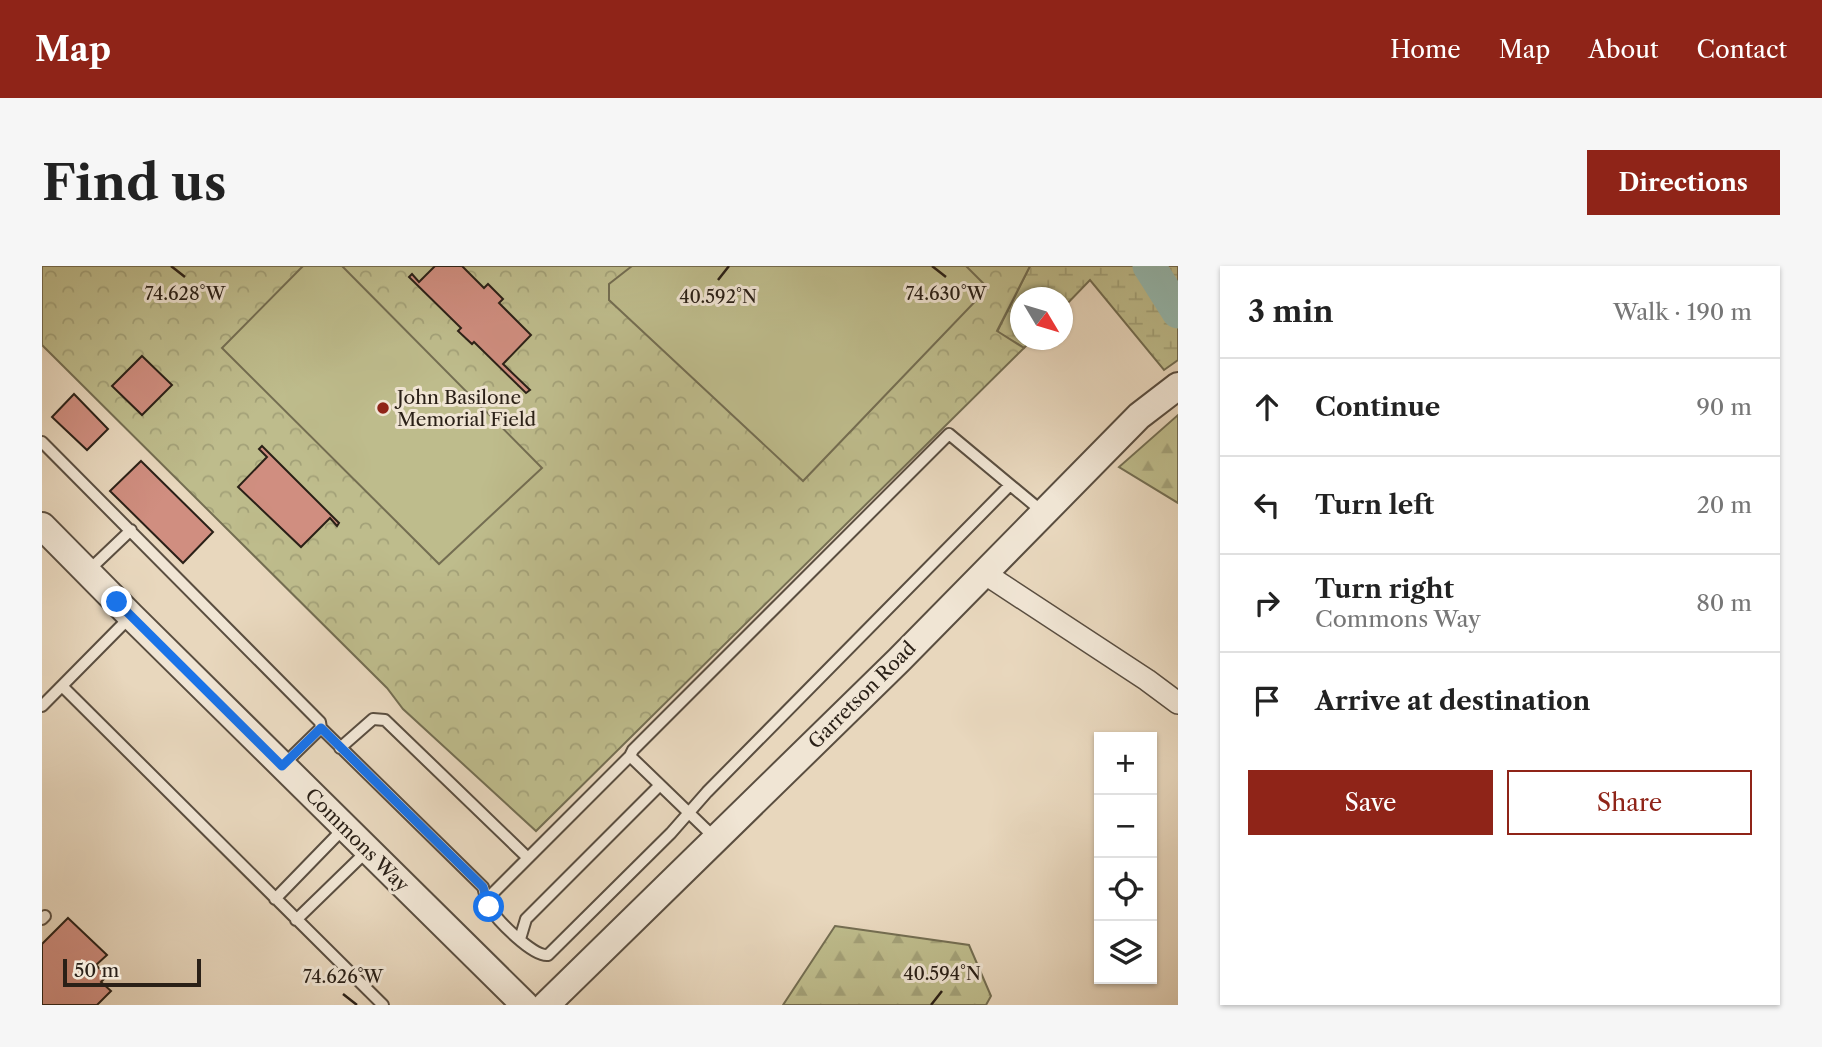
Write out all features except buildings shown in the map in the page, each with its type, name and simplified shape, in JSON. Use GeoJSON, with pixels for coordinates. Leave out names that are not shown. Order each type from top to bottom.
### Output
{"type":"FeatureCollection","features":[{"type":"Feature","properties":{"kind":"street","name":"Garretson Road"},"geometry":{"type":"LineString","coordinates":[[545,1005],[716,839],[1139,416],[1176,387]]}},
{"type":"Feature","properties":{"kind":"street","name":"Commons Way"},"geometry":{"type":"LineString","coordinates":[[42,526],[525,1005]]}},
{"type":"Feature","properties":{"kind":"street"},"geometry":{"type":"LineString","coordinates":[[984,573],[1178,703]]}},
{"type":"Feature","properties":{"kind":"lane"},"geometry":{"type":"LineString","coordinates":[[487,900],[642,740],[949,434],[1044,513]]}},
{"type":"Feature","properties":{"kind":"lane"},"geometry":{"type":"LineString","coordinates":[[42,442],[320,722],[321,728],[340,748],[483,887],[494,913],[533,951],[543,956],[548,955],[671,833],[1010,485]]}},
{"type":"Feature","properties":{"kind":"lane"},"geometry":{"type":"LineString","coordinates":[[88,572],[131,530]]}},
{"type":"Feature","properties":{"kind":"lane"},"geometry":{"type":"LineString","coordinates":[[42,706],[131,617]]}},
{"type":"Feature","properties":{"kind":"lane"},"geometry":{"type":"LineString","coordinates":[[62,686],[383,1005]]}},
{"type":"Feature","properties":{"kind":"lane"},"geometry":{"type":"LineString","coordinates":[[340,748],[373,719],[385,720],[528,858]]}},
{"type":"Feature","properties":{"kind":"lane"},"geometry":{"type":"LineString","coordinates":[[282,766],[321,728]]}},
{"type":"Feature","properties":{"kind":"lane"},"geometry":{"type":"LineString","coordinates":[[629,755],[716,839]]}},
{"type":"Feature","properties":{"kind":"lane"},"geometry":{"type":"LineString","coordinates":[[520,939],[526,919],[659,786]]}},
{"type":"Feature","properties":{"kind":"lane"},"geometry":{"type":"LineString","coordinates":[[275,899],[344,828]]}},
{"type":"Feature","properties":{"kind":"lane"},"geometry":{"type":"LineString","coordinates":[[296,920],[368,850]]}},
{"type":"Feature","properties":{"kind":"green space"},"geometry":{"type":"Polygon","coordinates":[[[42,266],[1030,266],[1019,287],[1010,287],[1010,305],[997,331],[1010,339],[1010,350],[1022,350],[536,831],[403,709],[387,688],[42,345],[42,266]]]}},
{"type":"Feature","properties":{"kind":"green space","name":"John Basilone Memorial Field"},"geometry":{"type":"Polygon","coordinates":[[[303,266],[342,266],[542,468],[439,564],[222,348],[303,266]]]}},
{"type":"Feature","properties":{"kind":"green space"},"geometry":{"type":"Polygon","coordinates":[[[632,266],[966,266],[988,288],[803,481],[609,300],[609,284],[632,266]]]}},
{"type":"Feature","properties":{"kind":"green space"},"geometry":{"type":"Polygon","coordinates":[[[1030,266],[1178,266],[1178,360],[1164,370],[1090,280],[1073,298],[1073,287],[1020,287],[1030,266]]]}},
{"type":"Feature","properties":{"kind":"green space"},"geometry":{"type":"Polygon","coordinates":[[[1010,306],[1010,340],[997,332],[1010,306]]]}},
{"type":"Feature","properties":{"kind":"green space"},"geometry":{"type":"Polygon","coordinates":[[[1178,415],[1178,503],[1119,467],[1178,415]]]}},
{"type":"Feature","properties":{"kind":"green space"},"geometry":{"type":"Polygon","coordinates":[[[835,926],[969,945],[991,996],[986,1005],[783,1005],[835,926]]]}},
{"type":"Feature","properties":{"kind":"waterway"},"geometry":{"type":"LineString","coordinates":[[1149,266],[1178,312]]}},
{"type":"Feature","properties":{"kind":"place","name":"John Basilone Memorial Field"},"geometry":{"type":"Point","coordinates":[383,408]}},
{"type":"Feature","properties":{"kind":"route"},"geometry":{"type":"LineString","coordinates":[[117,602],[282,766],[321,728],[483,887],[489,907]]}}]}
